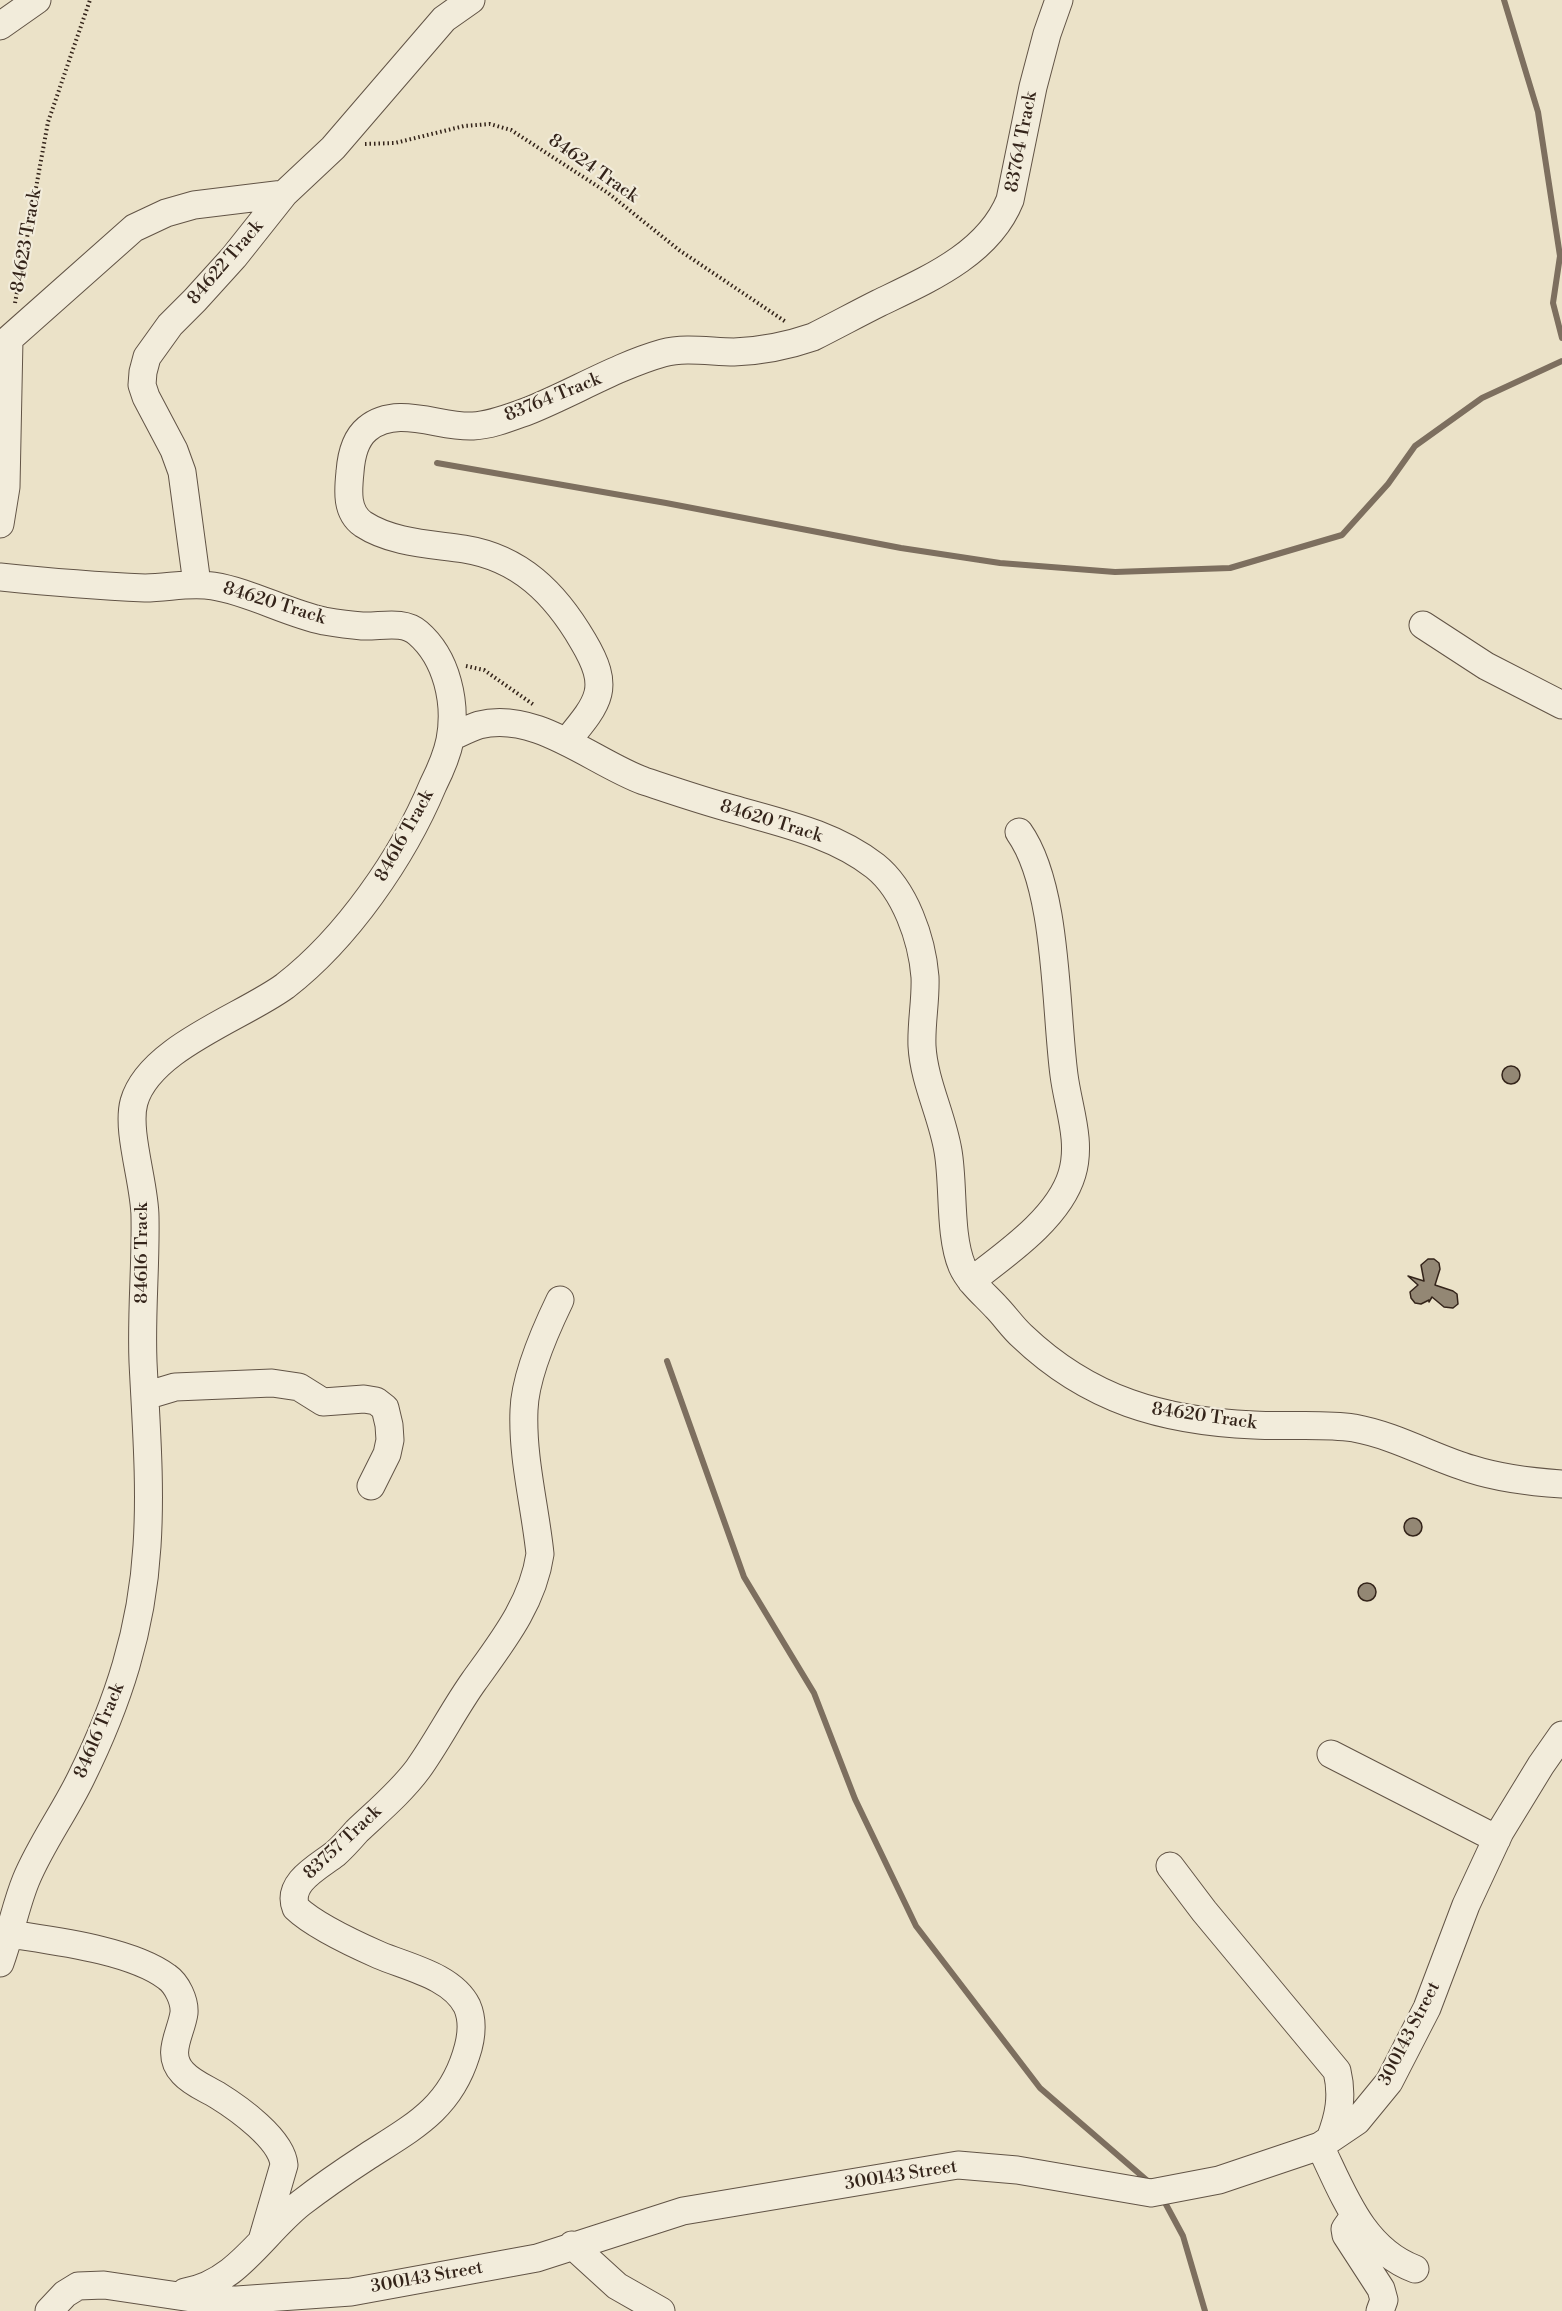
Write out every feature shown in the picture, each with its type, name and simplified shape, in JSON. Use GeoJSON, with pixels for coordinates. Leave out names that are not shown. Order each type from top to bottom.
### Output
{"type":"FeatureCollection","features":[{"type":"Feature","properties":{"kind":"street"},"geometry":{"type":"LineString","coordinates":[[0,26],[37,0]]}},
{"type":"Feature","properties":{"kind":"street","name":"84622 Track"},"geometry":{"type":"LineString","coordinates":[[197,584],[182,472],[174,450],[142,385],[142,372],[154,345],[234,257],[284,194],[333,148],[444,19],[471,0]]}},
{"type":"Feature","properties":{"kind":"street","name":"83764 Track"},"geometry":{"type":"LineString","coordinates":[[567,741],[583,722],[598,695],[600,681],[594,660],[563,610],[544,587],[520,569],[499,559],[466,549],[388,536],[362,523],[352,512],[348,486],[351,463],[362,434],[374,424],[395,419],[418,418],[473,426],[509,418],[666,352],[734,352],[791,345],[813,337],[954,265],[985,237],[1005,213],[1014,188],[1016,162],[1036,76],[1059,0]]}},
{"type":"Feature","properties":{"kind":"street"},"geometry":{"type":"LineString","coordinates":[[0,524],[6,488],[9,339],[134,228],[166,213],[194,206],[284,194]]}},
{"type":"Feature","properties":{"kind":"street","name":"84620 Track"},"geometry":{"type":"LineString","coordinates":[[0,577],[105,586],[164,588],[197,584],[228,590],[321,621],[362,626],[394,625],[414,629],[434,651]]}},
{"type":"Feature","properties":{"kind":"street"},"geometry":{"type":"LineString","coordinates":[[1423,625],[1486,666],[1562,705]]}},
{"type":"Feature","properties":{"kind":"street","name":"84616 Track"},"geometry":{"type":"LineString","coordinates":[[0,1963],[27,1879],[47,1835],[79,1782],[105,1726],[127,1669],[144,1587],[149,1492],[142,1294],[145,1212],[132,1114],[137,1092],[150,1073],[184,1045],[284,986],[318,957],[376,888],[423,810],[451,737],[451,711],[446,673],[434,651]]}},
{"type":"Feature","properties":{"kind":"street"},"geometry":{"type":"LineString","coordinates":[[451,737],[481,725],[496,723],[518,725],[567,741]]}},
{"type":"Feature","properties":{"kind":"street","name":"84620 Track"},"geometry":{"type":"LineString","coordinates":[[567,741],[637,778],[697,799],[788,824],[822,836],[852,851],[878,868],[893,886],[907,910],[919,945],[925,975],[922,1045],[925,1072],[948,1148],[954,1222],[961,1264],[971,1281],[1029,1342],[1083,1382],[1118,1400],[1149,1410],[1181,1417],[1255,1425],[1302,1424],[1355,1428],[1406,1442],[1471,1470],[1533,1482],[1562,1484]]}},
{"type":"Feature","properties":{"kind":"street"},"geometry":{"type":"LineString","coordinates":[[971,1281],[1004,1256],[1049,1214],[1073,1172],[1075,1128],[1064,1077],[1047,907],[1026,842],[1018,832]]}},
{"type":"Feature","properties":{"kind":"street","name":"83757 Track"},"geometry":{"type":"LineString","coordinates":[[172,2294],[201,2289],[223,2279],[301,2203],[343,2172],[414,2128],[451,2090],[460,2074],[470,2043],[471,2023],[466,2006],[454,1990],[438,1980],[377,1954],[315,1922],[296,1908],[294,1895],[300,1883],[317,1866],[335,1853],[416,1771],[526,1602],[537,1571],[540,1554],[525,1446],[524,1408],[530,1377],[560,1300]]}},
{"type":"Feature","properties":{"kind":"street"},"geometry":{"type":"LineString","coordinates":[[146,1396],[175,1387],[272,1383],[299,1387],[323,1402],[364,1399],[376,1401],[384,1408],[390,1440],[387,1454],[371,1486]]}},
{"type":"Feature","properties":{"kind":"street","name":"300143 Street"},"geometry":{"type":"LineString","coordinates":[[49,2311],[65,2294],[78,2286],[104,2285],[198,2299],[351,2302],[537,2258],[683,2211],[958,2165],[1017,2170],[1151,2193],[1219,2180],[1325,2143],[1357,2121],[1389,2082],[1426,2008],[1466,1905],[1497,1839],[1541,1765],[1562,1735]]}},
{"type":"Feature","properties":{"kind":"street"},"geometry":{"type":"LineString","coordinates":[[1331,1754],[1497,1839]]}},
{"type":"Feature","properties":{"kind":"street"},"geometry":{"type":"LineString","coordinates":[[1170,1866],[1204,1911],[1337,2072],[1341,2086],[1339,2114],[1325,2143],[1354,2216],[1380,2249],[1401,2264],[1415,2269]]}},
{"type":"Feature","properties":{"kind":"street"},"geometry":{"type":"LineString","coordinates":[[10,1934],[64,1943],[122,1957],[148,1966],[171,1980],[180,1994],[184,2012],[174,2045],[175,2061],[183,2073],[247,2117],[272,2139],[282,2154],[283,2173],[263,2238]]}},
{"type":"Feature","properties":{"kind":"street"},"geometry":{"type":"LineString","coordinates":[[1354,2216],[1347,2226],[1346,2235],[1381,2289],[1384,2300],[1380,2311]]}},
{"type":"Feature","properties":{"kind":"street"},"geometry":{"type":"LineString","coordinates":[[572,2245],[617,2286],[661,2311]]}},
{"type":"Feature","properties":{"kind":"path","name":"84623 Track"},"geometry":{"type":"LineString","coordinates":[[15,305],[48,122],[90,0]]}},
{"type":"Feature","properties":{"kind":"path","name":"84624 Track"},"geometry":{"type":"LineString","coordinates":[[333,148],[395,143],[464,126],[490,124],[511,130],[608,193],[678,250],[790,325],[791,345]]}},
{"type":"Feature","properties":{"kind":"path"},"geometry":{"type":"LineString","coordinates":[[464,665],[484,670],[531,701],[538,709]]}},
{"type":"Feature","properties":{"kind":"building"},"geometry":{"type":"Polygon","coordinates":[[[1507,1066],[1515,1066],[1520,1071],[1518,1082],[1507,1084],[1502,1079],[1502,1071],[1507,1066]]]}},
{"type":"Feature","properties":{"kind":"building"},"geometry":{"type":"Polygon","coordinates":[[[1428,1259],[1434,1259],[1439,1263],[1440,1269],[1435,1285],[1457,1294],[1458,1304],[1453,1308],[1444,1307],[1432,1297],[1429,1302],[1429,1300],[1421,1304],[1415,1303],[1411,1298],[1410,1292],[1418,1285],[1408,1276],[1424,1281],[1421,1265],[1428,1259]]]}},
{"type":"Feature","properties":{"kind":"building"},"geometry":{"type":"Polygon","coordinates":[[[1409,1518],[1417,1518],[1422,1523],[1420,1534],[1409,1536],[1404,1531],[1404,1523],[1409,1518]]]}},
{"type":"Feature","properties":{"kind":"building"},"geometry":{"type":"Polygon","coordinates":[[[1363,1583],[1371,1583],[1376,1588],[1374,1599],[1363,1601],[1358,1596],[1358,1588],[1363,1583]]]}},
{"type":"Feature","properties":{"kind":"waterway"},"geometry":{"type":"LineString","coordinates":[[1504,0],[1538,112],[1560,256],[1553,303],[1562,338]]}},
{"type":"Feature","properties":{"kind":"waterway"},"geometry":{"type":"LineString","coordinates":[[437,463],[666,503],[901,548],[1000,563],[1115,572],[1230,568],[1342,535],[1388,484],[1415,446],[1482,398],[1562,361]]}},
{"type":"Feature","properties":{"kind":"waterway"},"geometry":{"type":"LineString","coordinates":[[667,1361],[744,1577],[814,1693],[855,1799],[916,1926],[1040,2088],[1150,2183]]}},
{"type":"Feature","properties":{"kind":"waterway"},"geometry":{"type":"LineString","coordinates":[[1162,2197],[1183,2236],[1205,2311]]}}]}
